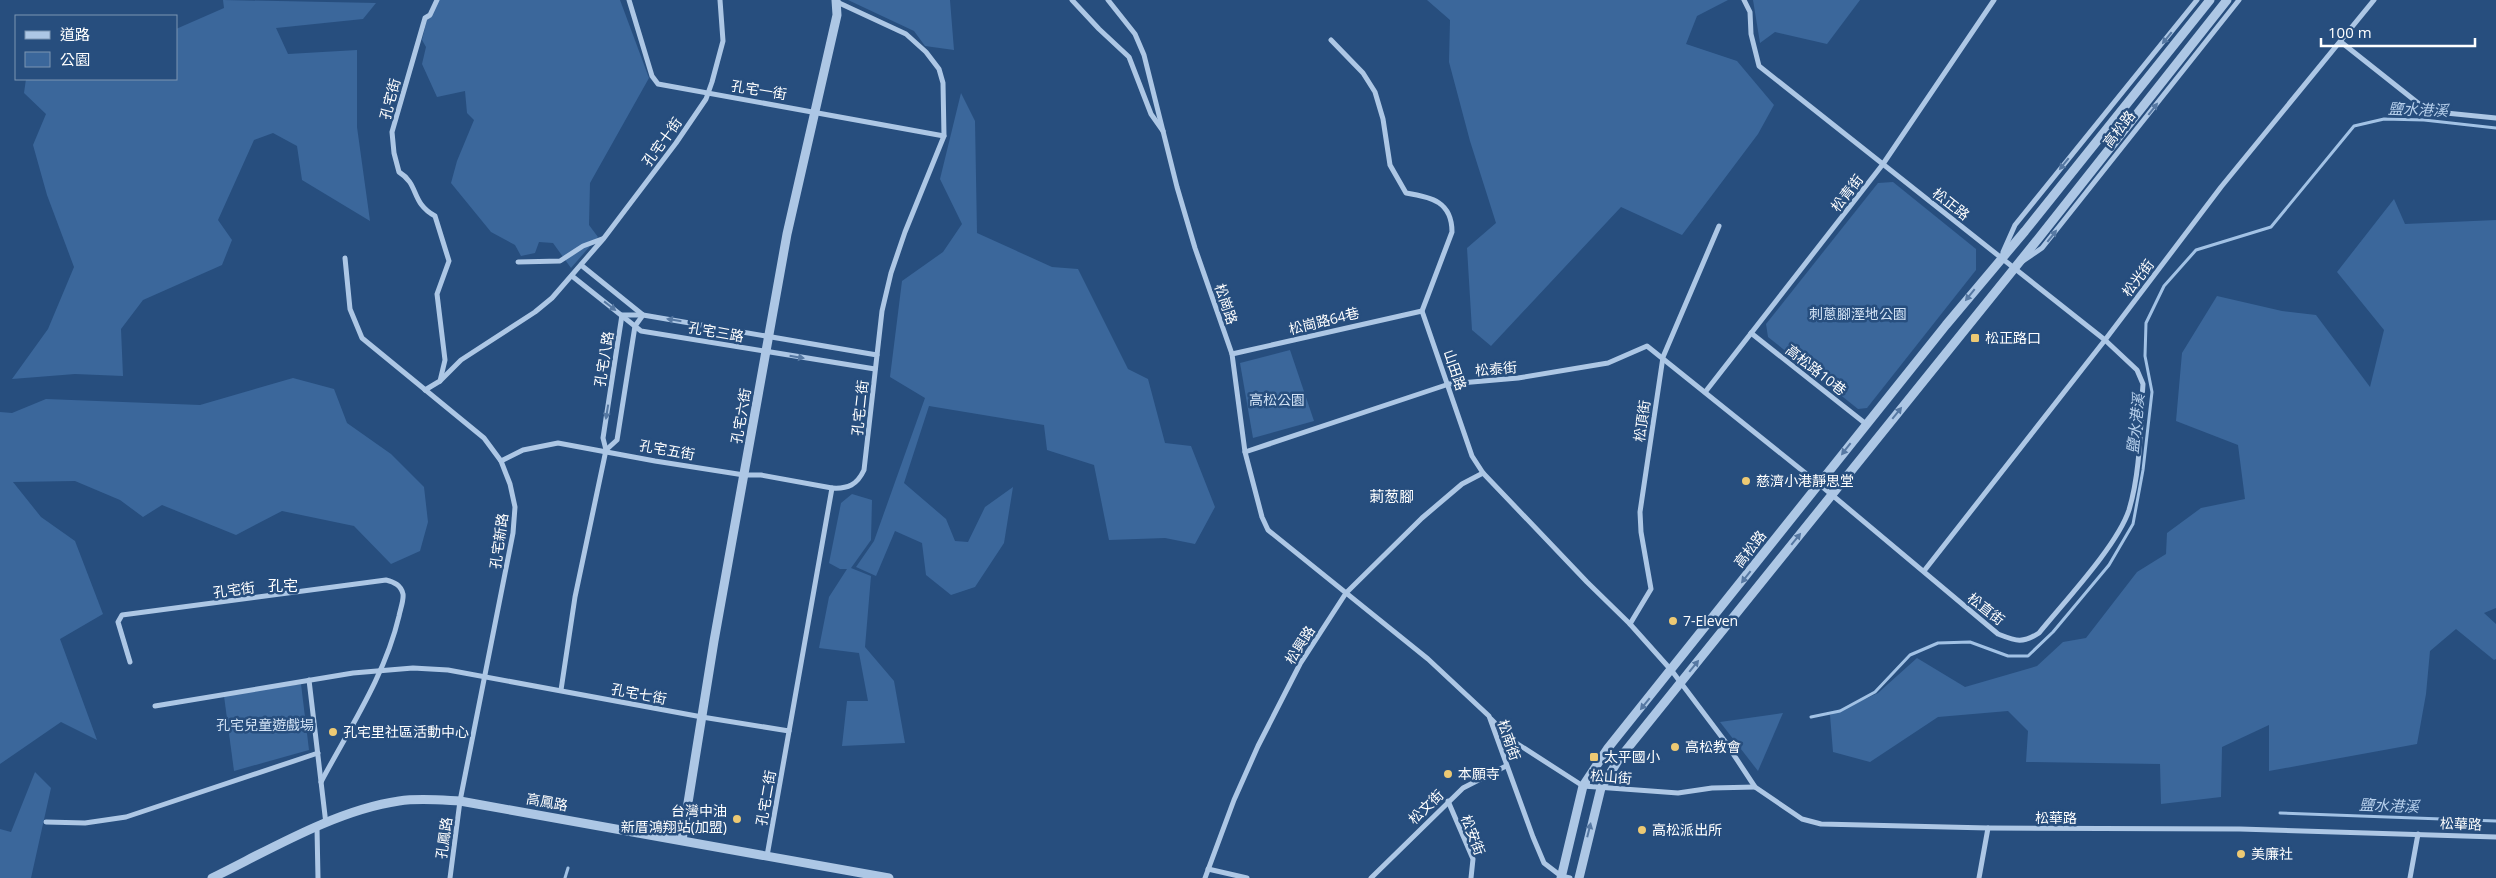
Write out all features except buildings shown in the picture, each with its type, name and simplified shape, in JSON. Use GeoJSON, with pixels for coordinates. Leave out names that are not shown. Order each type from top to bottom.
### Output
{"type":"FeatureCollection","features":[{"type":"Feature","properties":{"kind":"street","name":"孔宅街"},"geometry":{"type":"LineString","coordinates":[[437,0],[430,15],[425,18],[392,132],[394,152],[400,172],[409,179],[422,209],[435,216],[449,261],[437,294],[445,360],[440,381]]}},
{"type":"Feature","properties":{"kind":"street","name":"孔宅一街"},"geometry":{"type":"LineString","coordinates":[[629,0],[652,76],[658,84],[944,136]]}},
{"type":"Feature","properties":{"kind":"street","name":"孔宅十街"},"geometry":{"type":"LineString","coordinates":[[440,381],[461,360],[535,312],[572,276],[604,238],[676,143],[708,93],[723,41],[720,0]]}},
{"type":"Feature","properties":{"kind":"street"},"geometry":{"type":"LineString","coordinates":[[1072,0],[1129,57],[1151,114],[1165,133]]}},
{"type":"Feature","properties":{"kind":"street","name":"松崗路"},"geometry":{"type":"LineString","coordinates":[[1108,0],[1135,34],[1144,55],[1195,248],[1232,354],[1245,452],[1262,517],[1268,530],[1346,593]]}},
{"type":"Feature","properties":{"kind":"street","name":"松正路"},"geometry":{"type":"LineString","coordinates":[[1744,0],[1750,12],[1750,34],[1759,66],[2105,340]]}},
{"type":"Feature","properties":{"kind":"street","name":"松青街"},"geometry":{"type":"LineString","coordinates":[[1706,391],[1883,164],[1994,0]]}},
{"type":"Feature","properties":{"kind":"street","name":"高松路"},"geometry":{"type":"LineString","coordinates":[[2001,257],[2015,225],[2197,0]]}},
{"type":"Feature","properties":{"kind":"street","name":"高松路"},"geometry":{"type":"LineString","coordinates":[[1564,878],[1583,786],[1608,748],[1672,671],[1866,424],[2001,257],[2025,231],[2210,0]]}},
{"type":"Feature","properties":{"kind":"street","name":"高松路"},"geometry":{"type":"LineString","coordinates":[[1579,878],[1601,788],[1619,759],[2015,268],[2227,0]]}},
{"type":"Feature","properties":{"kind":"street","name":"高松路"},"geometry":{"type":"LineString","coordinates":[[2015,268],[2042,248],[2239,0]]}},
{"type":"Feature","properties":{"kind":"street","name":"松光街"},"geometry":{"type":"LineString","coordinates":[[1924,572],[2105,340],[2221,187],[2374,0]]}},
{"type":"Feature","properties":{"kind":"street","name":"孔宅六街"},"geometry":{"type":"LineString","coordinates":[[682,840],[787,234],[814,111],[838,15],[837,1]]}},
{"type":"Feature","properties":{"kind":"street","name":"孔宅二街"},"geometry":{"type":"LineString","coordinates":[[767,856],[832,488],[853,485],[859,481],[864,470],[882,311],[891,273],[944,136],[943,83],[939,69],[926,52],[906,34],[837,1]]}},
{"type":"Feature","properties":{"kind":"street"},"geometry":{"type":"LineString","coordinates":[[1331,40],[1362,73],[1375,92],[1383,120],[1390,165],[1406,193],[1436,200],[1446,209],[1452,220],[1452,232],[1422,310]]}},
{"type":"Feature","properties":{"kind":"street"},"geometry":{"type":"LineString","coordinates":[[2341,42],[2423,107],[2455,115],[2496,118]]}},
{"type":"Feature","properties":{"kind":"street","name":"松頂街"},"geometry":{"type":"LineString","coordinates":[[1630,624],[1651,589],[1640,517],[1663,357],[1720,226]]}},
{"type":"Feature","properties":{"kind":"street"},"geometry":{"type":"LineString","coordinates":[[518,262],[560,261],[583,246],[604,238]]}},
{"type":"Feature","properties":{"kind":"street","name":"孔宅新路"},"geometry":{"type":"LineString","coordinates":[[345,258],[350,309],[362,338],[484,438],[501,461],[510,484],[515,507],[514,524],[460,801]]}},
{"type":"Feature","properties":{"kind":"street","name":"孔宅三路"},"geometry":{"type":"LineString","coordinates":[[581,264],[643,315],[877,355]]}},
{"type":"Feature","properties":{"kind":"street","name":"孔宅三路"},"geometry":{"type":"LineString","coordinates":[[572,276],[641,331],[876,369]]}},
{"type":"Feature","properties":{"kind":"street","name":"松崗路64巷"},"geometry":{"type":"LineString","coordinates":[[1232,354],[1422,310]]}},
{"type":"Feature","properties":{"kind":"street","name":"山田路"},"geometry":{"type":"LineString","coordinates":[[1422,310],[1449,384],[1465,439],[1483,473],[1587,582],[1630,624],[1682,682]]}},
{"type":"Feature","properties":{"kind":"street","name":"孔宅八路"},"geometry":{"type":"LineString","coordinates":[[561,690],[577,588],[606,450],[603,438],[622,316],[643,315]]}},
{"type":"Feature","properties":{"kind":"street","name":"孔宅八路"},"geometry":{"type":"LineString","coordinates":[[606,450],[617,440],[635,326],[643,315]]}},
{"type":"Feature","properties":{"kind":"street","name":"高松路10巷"},"geometry":{"type":"LineString","coordinates":[[1751,333],[1866,424]]}},
{"type":"Feature","properties":{"kind":"street","name":"松直街"},"geometry":{"type":"LineString","coordinates":[[1663,357],[1832,494],[1998,634],[2013,640],[2027,641],[2039,633],[2103,553],[2128,511],[2136,480],[2143,384],[2137,370],[2105,340]]}},
{"type":"Feature","properties":{"kind":"street","name":"松泰街"},"geometry":{"type":"LineString","coordinates":[[1245,452],[1449,384],[1518,378],[1608,363],[1647,346],[1663,357]]}},
{"type":"Feature","properties":{"kind":"street"},"geometry":{"type":"LineString","coordinates":[[425,390],[440,381]]}},
{"type":"Feature","properties":{"kind":"street","name":"孔宅五街"},"geometry":{"type":"LineString","coordinates":[[501,461],[522,450],[558,443],[832,488]]}},
{"type":"Feature","properties":{"kind":"street","name":"松興路"},"geometry":{"type":"LineString","coordinates":[[1204,878],[1234,800],[1258,746],[1300,664],[1346,593],[1422,518],[1462,484],[1483,473]]}},
{"type":"Feature","properties":{"kind":"street","name":"孔宅街"},"geometry":{"type":"LineString","coordinates":[[130,662],[118,622],[122,615],[386,580],[394,582],[400,588],[403,595],[394,639],[381,670],[321,782]]}},
{"type":"Feature","properties":{"kind":"street","name":"松南街"},"geometry":{"type":"LineString","coordinates":[[1346,593],[1428,659],[1489,716],[1506,766],[1544,863],[1564,878]]}},
{"type":"Feature","properties":{"kind":"street"},"geometry":{"type":"LineString","coordinates":[[155,706],[381,670],[413,668],[448,670],[485,677]]}},
{"type":"Feature","properties":{"kind":"street","name":"孔宅七街"},"geometry":{"type":"LineString","coordinates":[[485,677],[702,718],[789,730]]}},
{"type":"Feature","properties":{"kind":"street"},"geometry":{"type":"LineString","coordinates":[[309,680],[326,824]]}},
{"type":"Feature","properties":{"kind":"street","name":"松華路"},"geometry":{"type":"LineString","coordinates":[[1682,682],[1755,786],[1802,820],[1821,824],[1988,828],[2240,829],[2496,837]]}},
{"type":"Feature","properties":{"kind":"street","name":"松山街"},"geometry":{"type":"LineString","coordinates":[[1489,716],[1513,741],[1583,786],[1678,793],[1712,788],[1755,786]]}},
{"type":"Feature","properties":{"kind":"street"},"geometry":{"type":"LineString","coordinates":[[46,822],[85,823],[126,817],[318,753]]}},
{"type":"Feature","properties":{"kind":"street","name":"松文街"},"geometry":{"type":"LineString","coordinates":[[1372,878],[1463,788],[1506,766]]}},
{"type":"Feature","properties":{"kind":"street","name":"高鳳路"},"geometry":{"type":"LineString","coordinates":[[212,878],[326,824],[371,808],[397,801],[418,799],[460,801],[889,878]]}},
{"type":"Feature","properties":{"kind":"street","name":"孔鳳路"},"geometry":{"type":"LineString","coordinates":[[450,878],[460,801]]}},
{"type":"Feature","properties":{"kind":"street","name":"松安街"},"geometry":{"type":"LineString","coordinates":[[1448,801],[1473,859],[1471,878]]}},
{"type":"Feature","properties":{"kind":"street"},"geometry":{"type":"LineString","coordinates":[[317,828],[318,878]]}},
{"type":"Feature","properties":{"kind":"street"},"geometry":{"type":"LineString","coordinates":[[1979,878],[1988,828]]}},
{"type":"Feature","properties":{"kind":"street"},"geometry":{"type":"LineString","coordinates":[[2410,878],[2418,834]]}},
{"type":"Feature","properties":{"kind":"street"},"geometry":{"type":"LineString","coordinates":[[1208,870],[1247,878]]}},
{"type":"Feature","properties":{"kind":"green space"},"geometry":{"type":"Polygon","coordinates":[[[223,0],[376,3],[363,19],[276,28],[288,54],[357,50],[357,127],[370,221],[302,180],[297,146],[273,133],[254,140],[218,220],[232,240],[222,265],[143,300],[121,329],[123,376],[75,374],[12,379],[48,329],[74,267],[47,195],[33,145],[46,114],[24,93],[26,80],[178,80],[178,28],[224,8],[223,0]]]}},
{"type":"Feature","properties":{"kind":"green space"},"geometry":{"type":"Polygon","coordinates":[[[437,0],[620,0],[649,78],[590,183],[589,225],[598,237],[571,268],[553,243],[539,242],[535,253],[521,256],[515,245],[491,232],[451,183],[457,161],[474,120],[467,113],[465,91],[437,97],[422,64],[426,47],[422,40],[429,11],[437,0]]]}},
{"type":"Feature","properties":{"kind":"green space"},"geometry":{"type":"Polygon","coordinates":[[[848,0],[950,0],[954,50],[925,46],[914,31],[848,0]]]}},
{"type":"Feature","properties":{"kind":"green space"},"geometry":{"type":"Polygon","coordinates":[[[1427,0],[1728,0],[1697,16],[1686,44],[1737,61],[1774,105],[1758,134],[1682,235],[1621,207],[1491,346],[1472,330],[1467,248],[1496,223],[1470,141],[1449,62],[1450,20],[1427,0]]]}},
{"type":"Feature","properties":{"kind":"green space"},"geometry":{"type":"Polygon","coordinates":[[[1753,0],[1860,0],[1827,44],[1775,32],[1760,43],[1753,0]]]}},
{"type":"Feature","properties":{"kind":"green space"},"geometry":{"type":"Polygon","coordinates":[[[961,93],[975,121],[977,233],[1052,267],[1078,269],[1128,369],[1148,379],[1165,443],[1191,446],[1215,507],[1195,544],[1165,538],[1109,540],[1094,465],[1047,450],[1044,425],[929,406],[904,483],[946,519],[955,541],[968,542],[985,507],[1013,487],[1004,543],[975,587],[951,595],[926,575],[922,543],[895,531],[876,576],[856,567],[874,541],[925,398],[890,377],[902,281],[943,252],[962,224],[940,179],[961,93]]]}},
{"type":"Feature","properties":{"kind":"green space","name":"刺蔥腳溼地公園"},"geometry":{"type":"Polygon","coordinates":[[[1893,182],[1976,249],[1976,270],[1867,408],[1858,409],[1768,337],[1766,324],[1878,183],[1893,182]]]}},
{"type":"Feature","properties":{"kind":"green space"},"geometry":{"type":"Polygon","coordinates":[[[2394,199],[2405,224],[2496,220],[2496,608],[2484,613],[2496,624],[2496,659],[2494,660],[2456,629],[2430,651],[2426,694],[2417,744],[2269,771],[2269,725],[2222,747],[2221,797],[2161,804],[2160,764],[2026,762],[2028,731],[2008,711],[1938,717],[1870,762],[1833,752],[1830,715],[1878,693],[1917,658],[1965,687],[2037,666],[2063,642],[2086,638],[2137,572],[2166,554],[2167,533],[2201,508],[2245,499],[2238,445],[2176,421],[2182,353],[2217,296],[2282,311],[2316,315],[2370,387],[2384,330],[2337,272],[2394,199]]]}},
{"type":"Feature","properties":{"kind":"green space","name":"高松公園"},"geometry":{"type":"Polygon","coordinates":[[[1290,350],[1314,421],[1253,438],[1240,363],[1290,350]]]}},
{"type":"Feature","properties":{"kind":"green space"},"geometry":{"type":"Polygon","coordinates":[[[293,378],[334,389],[347,423],[391,454],[424,487],[428,522],[420,551],[391,564],[354,526],[282,511],[236,535],[162,505],[143,517],[120,500],[75,481],[13,482],[41,517],[75,541],[103,614],[60,639],[97,740],[61,722],[0,764],[0,412],[12,413],[46,399],[200,405],[293,378]]]}},
{"type":"Feature","properties":{"kind":"green space"},"geometry":{"type":"Polygon","coordinates":[[[852,494],[872,500],[871,540],[851,568],[871,576],[865,647],[894,681],[905,743],[842,746],[847,701],[868,701],[859,653],[819,648],[829,597],[847,569],[840,569],[829,563],[841,503],[852,494]]]}},
{"type":"Feature","properties":{"kind":"green space","name":"孔宅兒童遊戲場"},"geometry":{"type":"Polygon","coordinates":[[[301,684],[309,750],[234,771],[224,696],[301,684]]]}},
{"type":"Feature","properties":{"kind":"green space"},"geometry":{"type":"Polygon","coordinates":[[[1783,713],[1758,771],[1720,722],[1783,713]]]}},
{"type":"Feature","properties":{"kind":"green space"},"geometry":{"type":"Polygon","coordinates":[[[35,772],[51,788],[31,878],[0,878],[0,829],[11,832],[35,772]]]}},
{"type":"Feature","properties":{"kind":"waterway","name":"鹽水港溪"},"geometry":{"type":"LineString","coordinates":[[1811,717],[1840,711],[1875,692],[1910,655],[1938,643],[1970,642],[2008,656],[2028,656],[2053,632],[2109,565],[2133,524],[2143,470],[2152,392],[2145,356],[2146,323],[2164,286],[2196,250],[2271,227],[2354,126],[2384,119],[2424,120],[2496,128]]}},
{"type":"Feature","properties":{"kind":"waterway","name":"鹽水港溪"},"geometry":{"type":"LineString","coordinates":[[2280,813],[2496,821]]}},
{"type":"Feature","properties":{"kind":"waterway"},"geometry":{"type":"LineString","coordinates":[[565,878],[568,868]]}},
{"type":"Feature","properties":{"kind":"place","name":"松正路口"},"geometry":{"type":"Point","coordinates":[1975,338]}},
{"type":"Feature","properties":{"kind":"place","name":"慈濟小港靜思堂"},"geometry":{"type":"Point","coordinates":[1746,481]}},
{"type":"Feature","properties":{"kind":"place","name":"7-Eleven"},"geometry":{"type":"Point","coordinates":[1673,621]}},
{"type":"Feature","properties":{"kind":"place","name":"孔宅里社區活動中心"},"geometry":{"type":"Point","coordinates":[333,732]}},
{"type":"Feature","properties":{"kind":"place","name":"高松教會"},"geometry":{"type":"Point","coordinates":[1675,747]}},
{"type":"Feature","properties":{"kind":"place","name":"太平國小"},"geometry":{"type":"Point","coordinates":[1594,757]}},
{"type":"Feature","properties":{"kind":"place","name":"本願寺"},"geometry":{"type":"Point","coordinates":[1448,774]}},
{"type":"Feature","properties":{"kind":"place","name":"台灣中油 新厝鴻翔站(加盟)"},"geometry":{"type":"Point","coordinates":[737,819]}},
{"type":"Feature","properties":{"kind":"place","name":"高松派出所"},"geometry":{"type":"Point","coordinates":[1642,830]}},
{"type":"Feature","properties":{"kind":"place","name":"美廉社"},"geometry":{"type":"Point","coordinates":[2241,854]}},
{"type":"Feature","properties":{"kind":"district","name":"莿葱腳"},"geometry":{"type":"Point","coordinates":[1392,497]}},
{"type":"Feature","properties":{"kind":"district","name":"孔宅"},"geometry":{"type":"Point","coordinates":[283,586]}}]}
